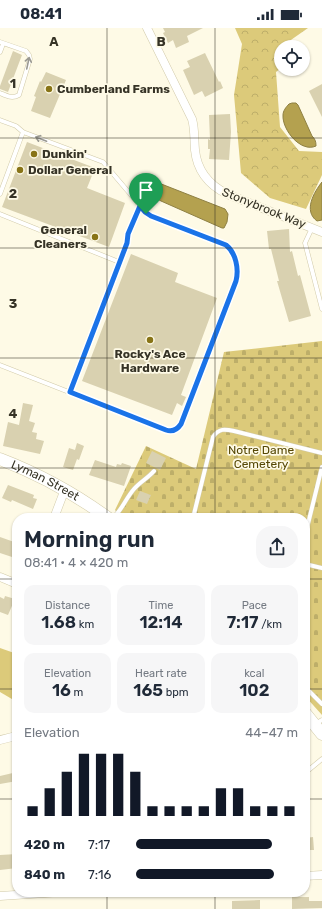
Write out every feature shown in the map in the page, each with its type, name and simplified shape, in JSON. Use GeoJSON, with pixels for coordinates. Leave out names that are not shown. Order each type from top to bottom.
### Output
{"type":"FeatureCollection","features":[{"type":"Feature","properties":{"kind":"main road","name":"Lyman Street"},"geometry":{"type":"LineString","coordinates":[[0,459],[45,478],[101,513]]}},
{"type":"Feature","properties":{"kind":"main road"},"geometry":{"type":"LineString","coordinates":[[311,718],[322,734]]}},
{"type":"Feature","properties":{"kind":"street","name":"Stonybrook Way"},"geometry":{"type":"LineString","coordinates":[[147,28],[192,119],[196,158],[204,177],[216,188],[227,194],[322,232]]}},
{"type":"Feature","properties":{"kind":"street"},"geometry":{"type":"LineString","coordinates":[[56,513],[65,490]]}},
{"type":"Feature","properties":{"kind":"street"},"geometry":{"type":"LineString","coordinates":[[0,577],[12,582]]}},
{"type":"Feature","properties":{"kind":"street"},"geometry":{"type":"LineString","coordinates":[[0,740],[12,738]]}},
{"type":"Feature","properties":{"kind":"street"},"geometry":{"type":"LineString","coordinates":[[310,876],[322,875]]}},
{"type":"Feature","properties":{"kind":"street"},"geometry":{"type":"LineString","coordinates":[[0,896],[12,895]]}},
{"type":"Feature","properties":{"kind":"lane"},"geometry":{"type":"LineString","coordinates":[[0,52],[2,43],[26,51],[30,59],[19,94],[15,97],[9,97],[0,93]]}},
{"type":"Feature","properties":{"kind":"lane"},"geometry":{"type":"LineString","coordinates":[[0,120],[16,126],[23,132],[103,162],[145,212],[151,216],[228,247],[233,255],[237,269],[237,275],[233,288],[181,424],[172,431],[0,365]]}},
{"type":"Feature","properties":{"kind":"lane"},"geometry":{"type":"LineString","coordinates":[[0,194],[23,132]]}},
{"type":"Feature","properties":{"kind":"lane"},"geometry":{"type":"LineString","coordinates":[[70,392],[120,262],[127,241],[128,232],[140,206]]}},
{"type":"Feature","properties":{"kind":"lane"},"geometry":{"type":"LineString","coordinates":[[0,214],[120,262]]}},
{"type":"Feature","properties":{"kind":"lane"},"geometry":{"type":"LineString","coordinates":[[312,228],[305,243],[322,309]]}},
{"type":"Feature","properties":{"kind":"lane"},"geometry":{"type":"LineString","coordinates":[[194,513],[213,437],[218,431],[226,429],[322,453]]}},
{"type":"Feature","properties":{"kind":"lane"},"geometry":{"type":"LineString","coordinates":[[310,516],[322,467]]}},
{"type":"Feature","properties":{"kind":"lane"},"geometry":{"type":"LineString","coordinates":[[118,513],[130,494],[154,471]]}},
{"type":"Feature","properties":{"kind":"lane"},"geometry":{"type":"LineString","coordinates":[[310,565],[322,568]]}},
{"type":"Feature","properties":{"kind":"lane"},"geometry":{"type":"LineString","coordinates":[[310,692],[322,704]]}},
{"type":"Feature","properties":{"kind":"lane"},"geometry":{"type":"LineString","coordinates":[[310,769],[322,759]]}},
{"type":"Feature","properties":{"kind":"green space"},"geometry":{"type":"Polygon","coordinates":[[[235,28],[308,28],[291,40],[274,40],[274,76],[276,76],[280,127],[299,151],[322,152],[322,175],[306,209],[270,198],[241,173],[234,95],[242,44],[235,28]]]}},
{"type":"Feature","properties":{"kind":"green space","name":"Notre Dame Cemetery"},"geometry":{"type":"Polygon","coordinates":[[[322,341],[322,715],[310,702],[310,513],[118,513],[115,510],[146,446],[196,469],[224,352],[322,341]]]}},
{"type":"Feature","properties":{"kind":"green space"},"geometry":{"type":"Polygon","coordinates":[[[0,648],[12,652],[12,699],[0,692],[0,648]]]}},
{"type":"Feature","properties":{"kind":"shaded area"},"geometry":{"type":"Polygon","coordinates":[[[296,103],[298,105],[315,140],[316,146],[304,146],[294,139],[289,133],[283,115],[288,105],[296,103]]]}},
{"type":"Feature","properties":{"kind":"shaded area"},"geometry":{"type":"Polygon","coordinates":[[[146,178],[225,209],[228,214],[227,222],[224,228],[161,201],[146,188],[139,179],[146,178]]]}},
{"type":"Feature","properties":{"kind":"shaded area"},"geometry":{"type":"Polygon","coordinates":[[[322,182],[322,220],[317,221],[313,217],[310,207],[313,196],[322,182]]]}},
{"type":"Feature","properties":{"kind":"building"},"geometry":{"type":"Polygon","coordinates":[[[163,28],[203,28],[187,36],[189,42],[176,48],[173,40],[168,43],[163,33],[165,32],[163,28]]]}},
{"type":"Feature","properties":{"kind":"building"},"geometry":{"type":"Polygon","coordinates":[[[13,51],[22,55],[8,92],[0,89],[0,86],[13,51]]]}},
{"type":"Feature","properties":{"kind":"building"},"geometry":{"type":"Polygon","coordinates":[[[205,53],[223,88],[205,97],[202,91],[194,95],[183,70],[190,67],[187,61],[205,53]]]}},
{"type":"Feature","properties":{"kind":"building","name":"Cumberland Farms"},"geometry":{"type":"Polygon","coordinates":[[[46,72],[66,80],[50,118],[31,111],[36,97],[34,96],[40,81],[41,82],[46,72]]]}},
{"type":"Feature","properties":{"kind":"building"},"geometry":{"type":"Polygon","coordinates":[[[322,84],[322,117],[309,91],[322,84]]]}},
{"type":"Feature","properties":{"kind":"building"},"geometry":{"type":"Polygon","coordinates":[[[230,114],[231,132],[229,160],[209,159],[209,115],[230,114]]]}},
{"type":"Feature","properties":{"kind":"building"},"geometry":{"type":"Polygon","coordinates":[[[27,142],[95,168],[87,188],[125,203],[109,247],[2,207],[27,142]]]}},
{"type":"Feature","properties":{"kind":"building"},"geometry":{"type":"Polygon","coordinates":[[[289,229],[290,252],[292,251],[298,276],[300,275],[311,316],[289,322],[277,281],[279,281],[271,249],[269,249],[267,231],[289,229]]]}},
{"type":"Feature","properties":{"kind":"building","name":"Rocky's Ace Hardware"},"geometry":{"type":"Polygon","coordinates":[[[131,254],[178,273],[175,282],[217,298],[181,395],[186,397],[182,406],[177,403],[172,415],[82,381],[131,254]]]}},
{"type":"Feature","properties":{"kind":"building"},"geometry":{"type":"Polygon","coordinates":[[[23,403],[33,405],[29,421],[35,423],[32,432],[37,433],[36,439],[44,441],[40,454],[3,446],[8,422],[19,425],[23,403]]]}},
{"type":"Feature","properties":{"kind":"building"},"geometry":{"type":"Polygon","coordinates":[[[77,443],[84,446],[79,460],[77,459],[73,470],[63,467],[69,448],[75,450],[77,443]]]}},
{"type":"Feature","properties":{"kind":"building"},"geometry":{"type":"Polygon","coordinates":[[[152,451],[166,458],[160,470],[146,463],[152,451]]]}},
{"type":"Feature","properties":{"kind":"building"},"geometry":{"type":"Polygon","coordinates":[[[95,460],[116,467],[117,464],[121,465],[122,463],[131,466],[124,486],[89,475],[95,460]]]}},
{"type":"Feature","properties":{"kind":"building"},"geometry":{"type":"Polygon","coordinates":[[[8,485],[34,495],[33,498],[37,499],[33,509],[12,500],[11,502],[2,498],[8,485]]]}},
{"type":"Feature","properties":{"kind":"building"},"geometry":{"type":"Polygon","coordinates":[[[140,491],[151,495],[147,504],[136,500],[140,491]]]}},
{"type":"Feature","properties":{"kind":"building"},"geometry":{"type":"Polygon","coordinates":[[[0,537],[12,541],[12,557],[0,553],[0,537]]]}},
{"type":"Feature","properties":{"kind":"building"},"geometry":{"type":"Polygon","coordinates":[[[5,596],[12,598],[12,606],[8,615],[0,612],[0,597],[4,599],[5,596]]]}},
{"type":"Feature","properties":{"kind":"building"},"geometry":{"type":"Polygon","coordinates":[[[12,773],[12,782],[0,784],[0,776],[12,773]]]}},
{"type":"Feature","properties":{"kind":"building"},"geometry":{"type":"Polygon","coordinates":[[[310,837],[313,837],[314,850],[310,850],[310,837]]]}},
{"type":"Feature","properties":{"kind":"building"},"geometry":{"type":"Polygon","coordinates":[[[12,854],[12,869],[0,870],[0,855],[12,854]]]}},
{"type":"Feature","properties":{"kind":"building"},"geometry":{"type":"Polygon","coordinates":[[[292,897],[309,897],[309,901],[322,901],[322,908],[292,909],[292,897]]]}},
{"type":"Feature","properties":{"kind":"building"},"geometry":{"type":"Polygon","coordinates":[[[260,900],[260,909],[232,909],[232,901],[260,900]]]}},
{"type":"Feature","properties":{"kind":"place","name":"Cumberland Farms"},"geometry":{"type":"Point","coordinates":[49,89]}},
{"type":"Feature","properties":{"kind":"place","name":"Dunkin'"},"geometry":{"type":"Point","coordinates":[34,154]}},
{"type":"Feature","properties":{"kind":"place","name":"Dollar General"},"geometry":{"type":"Point","coordinates":[20,170]}},
{"type":"Feature","properties":{"kind":"place","name":"General Cleaners"},"geometry":{"type":"Point","coordinates":[95,237]}},
{"type":"Feature","properties":{"kind":"place","name":"Rocky's Ace Hardware"},"geometry":{"type":"Point","coordinates":[150,340]}},
{"type":"Feature","properties":{"kind":"route"},"geometry":{"type":"LineString","coordinates":[[140,206],[146,214],[224,244],[231,250],[237,269],[236,281],[181,424],[172,431],[166,430],[70,392],[127,243],[128,232],[140,206]]}}]}
